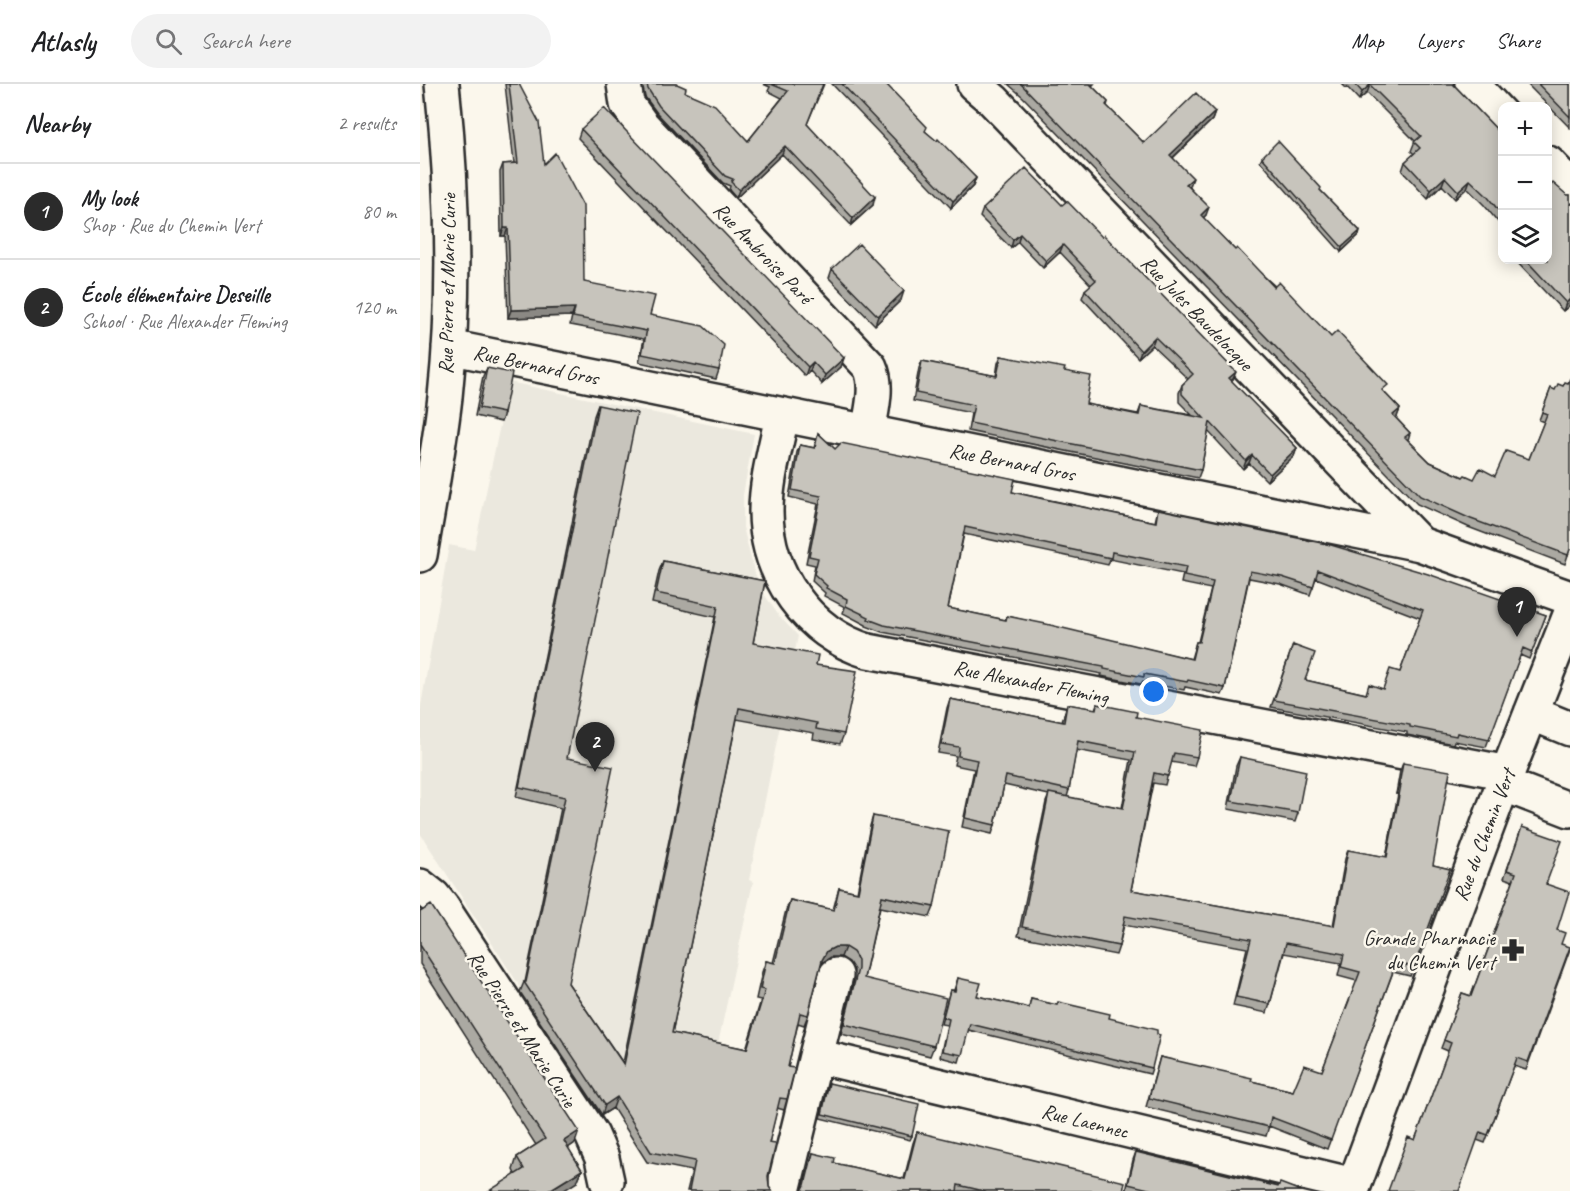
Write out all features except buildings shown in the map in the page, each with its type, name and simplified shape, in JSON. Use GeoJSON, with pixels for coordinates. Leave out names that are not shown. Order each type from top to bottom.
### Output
{"type":"FeatureCollection","features":[{"type":"Feature","properties":{"kind":"street","name":"Rue Pierre et Marie Curie"},"geometry":{"type":"LineString","coordinates":[[420,555],[440,435],[449,347],[450,211],[442,84]]}},
{"type":"Feature","properties":{"kind":"street","name":"Rue Ambroise Paré"},"geometry":{"type":"LineString","coordinates":[[624,84],[627,104],[642,125],[870,367],[874,386],[868,433]]}},
{"type":"Feature","properties":{"kind":"street","name":"Rue Jules Baudelocque"},"geometry":{"type":"LineString","coordinates":[[974,84],[993,100],[1420,544]]}},
{"type":"Feature","properties":{"kind":"street"},"geometry":{"type":"LineString","coordinates":[[1472,84],[1498,111]]}},
{"type":"Feature","properties":{"kind":"street"},"geometry":{"type":"LineString","coordinates":[[1552,167],[1570,186]]}},
{"type":"Feature","properties":{"kind":"street","name":"Rue Bernard Gros"},"geometry":{"type":"LineString","coordinates":[[449,347],[1420,544],[1570,598]]}},
{"type":"Feature","properties":{"kind":"street","name":"Rue Alexander Fleming"},"geometry":{"type":"LineString","coordinates":[[782,416],[766,510],[771,550],[783,579],[802,608],[840,641],[868,651],[1505,779],[1570,810]]}},
{"type":"Feature","properties":{"kind":"street","name":"Rue du Chemin Vert"},"geometry":{"type":"LineString","coordinates":[[1353,1188],[1505,779],[1570,615]]}},
{"type":"Feature","properties":{"kind":"street"},"geometry":{"type":"LineString","coordinates":[[1531,713],[1570,729]]}},
{"type":"Feature","properties":{"kind":"street","name":"Rue Pierre et Marie Curie"},"geometry":{"type":"LineString","coordinates":[[420,886],[435,897],[442,907],[592,1135],[602,1158],[607,1181]]}},
{"type":"Feature","properties":{"kind":"street"},"geometry":{"type":"LineString","coordinates":[[783,1191],[836,975]]}},
{"type":"Feature","properties":{"kind":"street","name":"Rue Laennec"},"geometry":{"type":"LineString","coordinates":[[816,1056],[1353,1188]]}},
{"type":"Feature","properties":{"kind":"shaded area"},"geometry":{"type":"Polygon","coordinates":[[[509,382],[754,434],[743,495],[743,527],[754,571],[762,591],[779,616],[798,636],[749,880],[753,882],[716,1053],[603,1114],[420,833],[420,711],[449,545],[474,550],[509,382]]]}},
{"type":"Feature","properties":{"kind":"place","name":"My look"},"geometry":{"type":"Point","coordinates":[1517,637]}},
{"type":"Feature","properties":{"kind":"place","name":"École élémentaire Deseille"},"geometry":{"type":"Point","coordinates":[595,772]}},
{"type":"Feature","properties":{"kind":"place","name":"Grande Pharmacie du Chemin Vert"},"geometry":{"type":"Point","coordinates":[1513,950]}}]}
